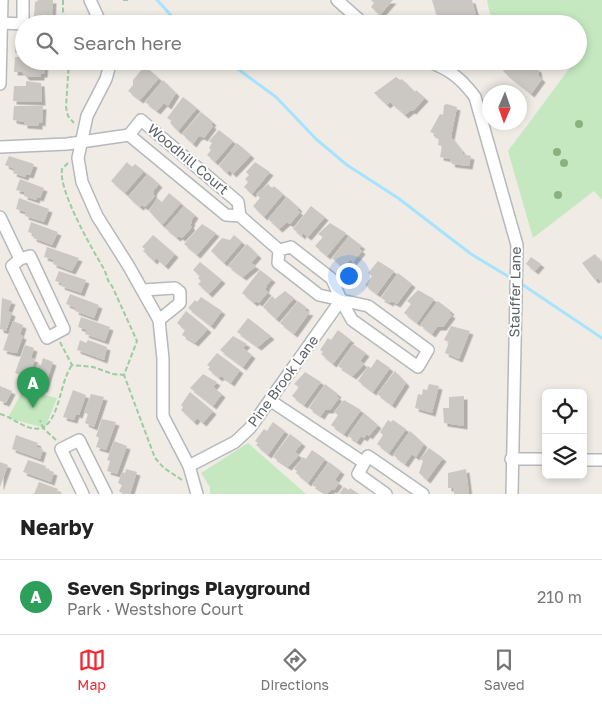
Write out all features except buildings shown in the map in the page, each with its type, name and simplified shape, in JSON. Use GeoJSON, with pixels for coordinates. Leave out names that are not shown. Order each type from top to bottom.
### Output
{"type":"FeatureCollection","features":[{"type":"Feature","properties":{"kind":"street"},"geometry":{"type":"LineString","coordinates":[[0,84],[2,0]]}},
{"type":"Feature","properties":{"kind":"street"},"geometry":{"type":"LineString","coordinates":[[22,15],[23,0]]}},
{"type":"Feature","properties":{"kind":"street"},"geometry":{"type":"LineString","coordinates":[[90,0],[97,15]]}},
{"type":"Feature","properties":{"kind":"street"},"geometry":{"type":"LineString","coordinates":[[337,0],[354,15]]}},
{"type":"Feature","properties":{"kind":"street"},"geometry":{"type":"LineString","coordinates":[[2,23],[15,24]]}},
{"type":"Feature","properties":{"kind":"street"},"geometry":{"type":"LineString","coordinates":[[108,70],[106,79],[87,116],[78,158],[82,182],[97,216],[143,290],[159,320],[163,359],[163,416],[189,466],[197,494]]}},
{"type":"Feature","properties":{"kind":"street","name":"Stauffer Lane"},"geometry":{"type":"LineString","coordinates":[[448,70],[462,80],[475,97],[517,245],[511,458],[512,494]]}},
{"type":"Feature","properties":{"kind":"street","name":"Woodhill Court"},"geometry":{"type":"LineString","coordinates":[[0,146],[82,142],[130,135],[141,120],[238,202],[240,216]]}},
{"type":"Feature","properties":{"kind":"street","name":"Woodhill Court"},"geometry":{"type":"LineString","coordinates":[[130,135],[226,215],[240,216],[279,250]]}},
{"type":"Feature","properties":{"kind":"street"},"geometry":{"type":"LineString","coordinates":[[0,217],[20,259]]}},
{"type":"Feature","properties":{"kind":"street","name":"Woodhill Court"},"geometry":{"type":"LineString","coordinates":[[279,250],[291,247],[332,279],[341,300]]}},
{"type":"Feature","properties":{"kind":"street","name":"Woodhill Court"},"geometry":{"type":"LineString","coordinates":[[279,250],[278,263],[319,295],[341,300]]}},
{"type":"Feature","properties":{"kind":"street"},"geometry":{"type":"LineString","coordinates":[[30,256],[64,329],[46,338],[12,266],[20,259],[30,256]]}},
{"type":"Feature","properties":{"kind":"street"},"geometry":{"type":"LineString","coordinates":[[143,290],[175,288],[180,292],[180,302],[159,320]]}},
{"type":"Feature","properties":{"kind":"street"},"geometry":{"type":"LineString","coordinates":[[341,300],[368,306],[428,350],[418,367],[352,320],[341,300]]}},
{"type":"Feature","properties":{"kind":"street","name":"Pine Brook Lane"},"geometry":{"type":"LineString","coordinates":[[189,466],[234,442],[250,428],[341,300]]}},
{"type":"Feature","properties":{"kind":"street"},"geometry":{"type":"LineString","coordinates":[[271,401],[362,462]]}},
{"type":"Feature","properties":{"kind":"street"},"geometry":{"type":"LineString","coordinates":[[83,494],[61,449],[79,440],[106,494]]}},
{"type":"Feature","properties":{"kind":"street"},"geometry":{"type":"LineString","coordinates":[[386,494],[358,474],[362,462],[368,456],[423,494]]}},
{"type":"Feature","properties":{"kind":"street"},"geometry":{"type":"LineString","coordinates":[[511,458],[542,459]]}},
{"type":"Feature","properties":{"kind":"street"},"geometry":{"type":"LineString","coordinates":[[587,460],[602,460]]}},
{"type":"Feature","properties":{"kind":"path"},"geometry":{"type":"LineString","coordinates":[[63,0],[64,15]]}},
{"type":"Feature","properties":{"kind":"path"},"geometry":{"type":"LineString","coordinates":[[123,0],[130,0]]}},
{"type":"Feature","properties":{"kind":"path"},"geometry":{"type":"LineString","coordinates":[[68,70],[66,107],[68,116],[75,128]]}},
{"type":"Feature","properties":{"kind":"path"},"geometry":{"type":"LineString","coordinates":[[70,162],[62,169],[63,184],[82,231],[105,270],[108,282],[112,286],[136,341],[124,375],[155,458],[164,468],[182,480]]}},
{"type":"Feature","properties":{"kind":"path"},"geometry":{"type":"LineString","coordinates":[[60,342],[72,366]]}},
{"type":"Feature","properties":{"kind":"path"},"geometry":{"type":"LineString","coordinates":[[72,366],[93,367],[113,374],[124,375]]}},
{"type":"Feature","properties":{"kind":"path"},"geometry":{"type":"LineString","coordinates":[[0,414],[32,430],[43,428],[50,423],[65,375],[72,366]]}},
{"type":"Feature","properties":{"kind":"path"},"geometry":{"type":"LineString","coordinates":[[40,420],[43,428],[54,436],[61,449]]}},
{"type":"Feature","properties":{"kind":"green space"},"geometry":{"type":"Polygon","coordinates":[[[487,0],[602,0],[602,200],[594,191],[533,238],[508,151],[524,130],[527,130],[527,125],[568,70],[587,70],[587,15],[490,15],[487,0]]]}},
{"type":"Feature","properties":{"kind":"green space"},"geometry":{"type":"Polygon","coordinates":[[[23,390],[57,398],[45,428],[8,418],[23,390]]]}},
{"type":"Feature","properties":{"kind":"green space"},"geometry":{"type":"Polygon","coordinates":[[[248,443],[306,494],[210,494],[210,487],[201,473],[248,443]]]}},
{"type":"Feature","properties":{"kind":"waterway"},"geometry":{"type":"LineString","coordinates":[[157,0],[171,15]]}},
{"type":"Feature","properties":{"kind":"waterway"},"geometry":{"type":"LineString","coordinates":[[239,70],[276,97],[316,139],[347,165],[398,198],[471,254],[514,280]]}},
{"type":"Feature","properties":{"kind":"waterway"},"geometry":{"type":"LineString","coordinates":[[523,285],[602,338]]}},
{"type":"Feature","properties":{"kind":"place","name":"Seven Springs Playground"},"geometry":{"type":"Point","coordinates":[33,408]}}]}
